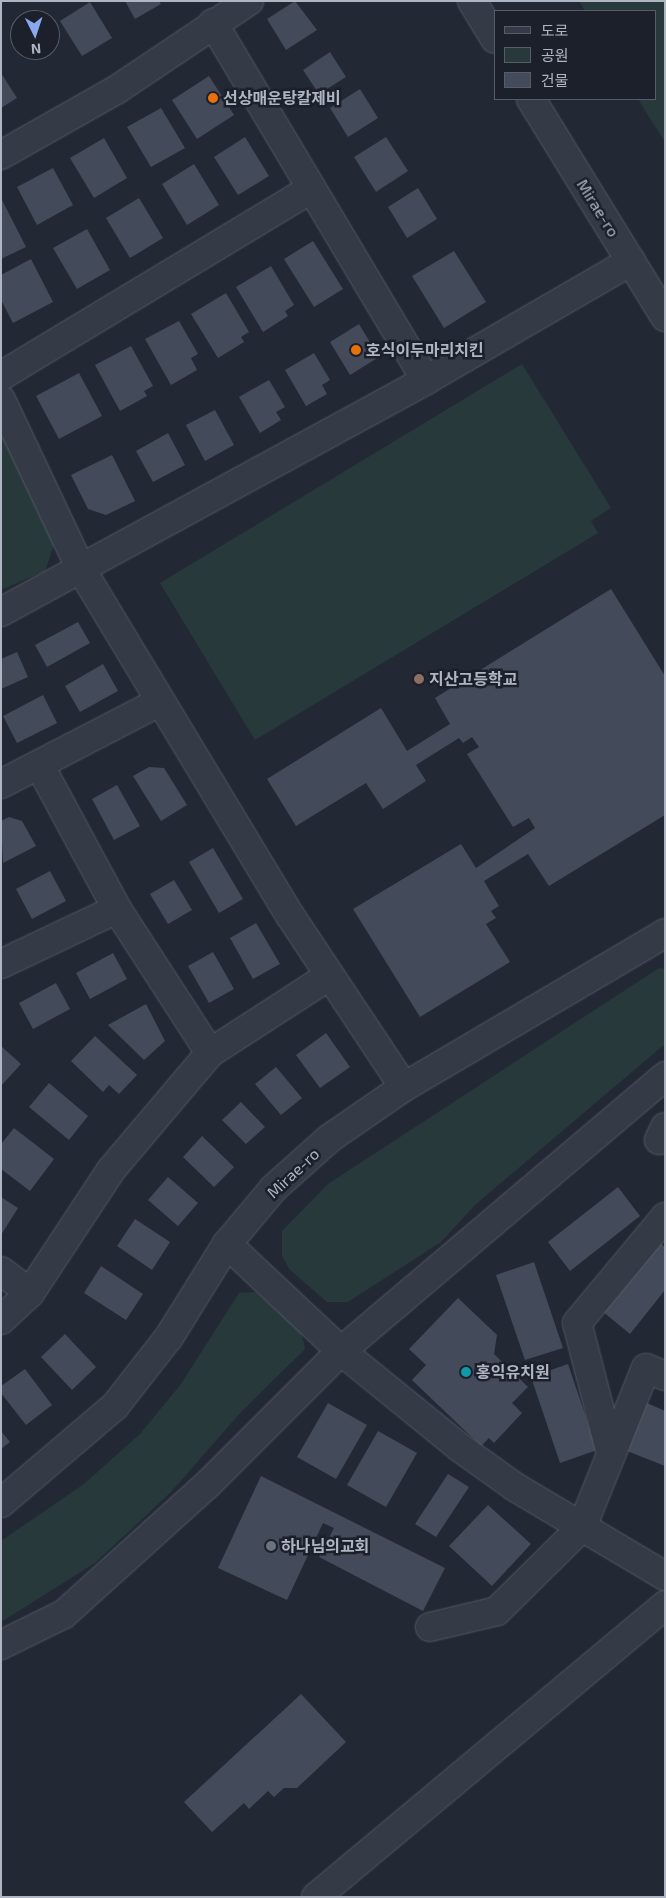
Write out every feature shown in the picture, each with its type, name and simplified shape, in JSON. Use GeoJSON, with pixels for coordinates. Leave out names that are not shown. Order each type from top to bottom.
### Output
{"type":"FeatureCollection","features":[{"type":"Feature","properties":{"kind":"street"},"geometry":{"type":"LineString","coordinates":[[1,155],[116,90],[213,23],[249,1]]}},
{"type":"Feature","properties":{"kind":"street"},"geometry":{"type":"LineString","coordinates":[[472,1],[493,36]]}},
{"type":"Feature","properties":{"kind":"street"},"geometry":{"type":"LineString","coordinates":[[213,23],[309,190],[426,380]]}},
{"type":"Feature","properties":{"kind":"street","name":"Mirae-ro"},"geometry":{"type":"LineString","coordinates":[[532,100],[665,317]]}},
{"type":"Feature","properties":{"kind":"street"},"geometry":{"type":"LineString","coordinates":[[1,376],[309,190]]}},
{"type":"Feature","properties":{"kind":"street"},"geometry":{"type":"LineString","coordinates":[[1,612],[426,380],[630,260]]}},
{"type":"Feature","properties":{"kind":"street"},"geometry":{"type":"LineString","coordinates":[[1,400],[81,569],[159,702],[330,976],[404,1087]]}},
{"type":"Feature","properties":{"kind":"street"},"geometry":{"type":"LineString","coordinates":[[1,784],[40,766],[159,702]]}},
{"type":"Feature","properties":{"kind":"street"},"geometry":{"type":"LineString","coordinates":[[40,766],[117,909],[210,1053]]}},
{"type":"Feature","properties":{"kind":"street"},"geometry":{"type":"LineString","coordinates":[[1,964],[117,909]]}},
{"type":"Feature","properties":{"kind":"street","name":"Mirae-ro"},"geometry":{"type":"LineString","coordinates":[[1,1503],[114,1406],[169,1337],[227,1244],[274,1188],[302,1163],[404,1087],[665,932]]}},
{"type":"Feature","properties":{"kind":"street"},"geometry":{"type":"LineString","coordinates":[[1,1320],[30,1293],[111,1170],[210,1053],[330,976]]}},
{"type":"Feature","properties":{"kind":"street"},"geometry":{"type":"LineString","coordinates":[[1,1645],[64,1614],[208,1484],[340,1351],[665,1076]]}},
{"type":"Feature","properties":{"kind":"street"},"geometry":{"type":"LineString","coordinates":[[611,1454],[577,1323],[665,1217]]}},
{"type":"Feature","properties":{"kind":"street"},"geometry":{"type":"LineString","coordinates":[[227,1244],[340,1351],[467,1453],[582,1527],[665,1576]]}},
{"type":"Feature","properties":{"kind":"street"},"geometry":{"type":"LineString","coordinates":[[1,1271],[30,1293]]}},
{"type":"Feature","properties":{"kind":"street"},"geometry":{"type":"LineString","coordinates":[[430,1628],[497,1611],[582,1527],[646,1368],[665,1376]]}},
{"type":"Feature","properties":{"kind":"street"},"geometry":{"type":"LineString","coordinates":[[316,1897],[665,1605]]}},
{"type":"Feature","properties":{"kind":"green space"},"geometry":{"type":"Polygon","coordinates":[[[579,1],[665,1],[665,142],[639,100],[656,100],[656,10],[584,10],[579,1]]]}},
{"type":"Feature","properties":{"kind":"green space"},"geometry":{"type":"Polygon","coordinates":[[[522,364],[611,508],[591,521],[598,533],[255,740],[160,583],[522,364]]]}},
{"type":"Feature","properties":{"kind":"green space"},"geometry":{"type":"Polygon","coordinates":[[[1,432],[54,545],[45,571],[1,590],[1,432]]]}},
{"type":"Feature","properties":{"kind":"green space"},"geometry":{"type":"Polygon","coordinates":[[[659,968],[665,969],[665,1044],[475,1205],[441,1242],[348,1302],[327,1302],[290,1270],[282,1256],[282,1231],[328,1184],[659,968]]]}},
{"type":"Feature","properties":{"kind":"green space"},"geometry":{"type":"Polygon","coordinates":[[[256,1292],[301,1332],[305,1349],[241,1412],[171,1492],[95,1563],[1,1622],[1,1541],[84,1484],[140,1434],[181,1384],[239,1293],[256,1292]]]}},
{"type":"Feature","properties":{"kind":"building"},"geometry":{"type":"Polygon","coordinates":[[[125,1],[159,1],[161,4],[135,19],[125,1]]]}},
{"type":"Feature","properties":{"kind":"building"},"geometry":{"type":"Polygon","coordinates":[[[295,1],[317,30],[286,50],[267,19],[295,1]]]}},
{"type":"Feature","properties":{"kind":"building"},"geometry":{"type":"Polygon","coordinates":[[[90,2],[112,38],[82,56],[60,21],[90,2]]]}},
{"type":"Feature","properties":{"kind":"building"},"geometry":{"type":"Polygon","coordinates":[[[330,52],[346,77],[319,94],[303,70],[330,52]]]}},
{"type":"Feature","properties":{"kind":"building"},"geometry":{"type":"Polygon","coordinates":[[[1,73],[17,98],[1,108],[1,73]]]}},
{"type":"Feature","properties":{"kind":"building"},"geometry":{"type":"Polygon","coordinates":[[[209,76],[234,115],[197,139],[172,100],[209,76]]]}},
{"type":"Feature","properties":{"kind":"building"},"geometry":{"type":"Polygon","coordinates":[[[360,89],[378,118],[348,137],[330,108],[360,89]]]}},
{"type":"Feature","properties":{"kind":"building"},"geometry":{"type":"Polygon","coordinates":[[[161,108],[185,148],[151,167],[127,127],[161,108]]]}},
{"type":"Feature","properties":{"kind":"building"},"geometry":{"type":"Polygon","coordinates":[[[245,137],[269,176],[238,195],[214,157],[245,137]]]}},
{"type":"Feature","properties":{"kind":"building"},"geometry":{"type":"Polygon","coordinates":[[[386,137],[408,171],[376,192],[354,157],[386,137]]]}},
{"type":"Feature","properties":{"kind":"building"},"geometry":{"type":"Polygon","coordinates":[[[104,138],[127,178],[94,198],[70,158],[104,138]]]}},
{"type":"Feature","properties":{"kind":"building"},"geometry":{"type":"Polygon","coordinates":[[[194,164],[219,205],[187,225],[162,184],[194,164]]]}},
{"type":"Feature","properties":{"kind":"building"},"geometry":{"type":"Polygon","coordinates":[[[53,168],[73,205],[37,225],[17,187],[53,168]]]}},
{"type":"Feature","properties":{"kind":"building"},"geometry":{"type":"Polygon","coordinates":[[[418,188],[437,219],[407,238],[388,207],[418,188]]]}},
{"type":"Feature","properties":{"kind":"building"},"geometry":{"type":"Polygon","coordinates":[[[1,198],[26,247],[1,259],[1,198]]]}},
{"type":"Feature","properties":{"kind":"building"},"geometry":{"type":"Polygon","coordinates":[[[139,198],[163,238],[130,258],[106,218],[139,198]]]}},
{"type":"Feature","properties":{"kind":"building"},"geometry":{"type":"Polygon","coordinates":[[[87,229],[110,270],[77,289],[53,248],[87,229]]]}},
{"type":"Feature","properties":{"kind":"building"},"geometry":{"type":"Polygon","coordinates":[[[313,241],[343,289],[314,307],[284,259],[313,241]]]}},
{"type":"Feature","properties":{"kind":"building"},"geometry":{"type":"Polygon","coordinates":[[[454,251],[486,302],[444,328],[412,276],[454,251]]]}},
{"type":"Feature","properties":{"kind":"building"},"geometry":{"type":"Polygon","coordinates":[[[31,259],[53,302],[13,323],[1,300],[1,275],[31,259]]]}},
{"type":"Feature","properties":{"kind":"building"},"geometry":{"type":"Polygon","coordinates":[[[271,266],[294,305],[285,311],[288,316],[263,332],[236,287],[271,266]]]}},
{"type":"Feature","properties":{"kind":"building"},"geometry":{"type":"Polygon","coordinates":[[[226,293],[249,332],[241,337],[244,342],[218,358],[191,314],[226,293]]]}},
{"type":"Feature","properties":{"kind":"building"},"geometry":{"type":"Polygon","coordinates":[[[179,321],[198,354],[191,358],[197,370],[171,385],[145,339],[179,321]]]}},
{"type":"Feature","properties":{"kind":"building"},"geometry":{"type":"Polygon","coordinates":[[[359,324],[379,357],[350,375],[330,342],[359,324]]]}},
{"type":"Feature","properties":{"kind":"building"},"geometry":{"type":"Polygon","coordinates":[[[131,346],[153,386],[144,391],[147,396],[120,411],[95,365],[131,346]]]}},
{"type":"Feature","properties":{"kind":"building"},"geometry":{"type":"Polygon","coordinates":[[[314,353],[330,380],[322,385],[327,394],[306,406],[285,370],[314,353]]]}},
{"type":"Feature","properties":{"kind":"building"},"geometry":{"type":"Polygon","coordinates":[[[79,373],[102,416],[59,439],[36,396],[79,373]]]}},
{"type":"Feature","properties":{"kind":"building"},"geometry":{"type":"Polygon","coordinates":[[[269,380],[285,407],[276,412],[281,420],[260,433],[239,397],[269,380]]]}},
{"type":"Feature","properties":{"kind":"building"},"geometry":{"type":"Polygon","coordinates":[[[215,410],[234,445],[205,461],[186,425],[215,410]]]}},
{"type":"Feature","properties":{"kind":"building"},"geometry":{"type":"Polygon","coordinates":[[[168,433],[185,465],[153,482],[136,451],[168,433]]]}},
{"type":"Feature","properties":{"kind":"building"},"geometry":{"type":"Polygon","coordinates":[[[112,455],[135,501],[106,515],[88,509],[71,475],[112,455]]]}},
{"type":"Feature","properties":{"kind":"building"},"geometry":{"type":"Polygon","coordinates":[[[611,589],[665,676],[665,815],[549,886],[528,854],[484,881],[499,906],[491,911],[496,918],[486,924],[510,962],[420,1017],[353,909],[461,844],[476,868],[535,828],[529,818],[513,827],[467,754],[479,747],[472,737],[463,743],[459,738],[416,765],[426,781],[383,809],[366,783],[296,826],[267,779],[381,708],[407,751],[450,724],[435,698],[611,589]]]}},
{"type":"Feature","properties":{"kind":"building"},"geometry":{"type":"Polygon","coordinates":[[[78,622],[90,643],[47,667],[35,645],[78,622]]]}},
{"type":"Feature","properties":{"kind":"building"},"geometry":{"type":"Polygon","coordinates":[[[17,652],[28,677],[1,689],[1,659],[17,652]]]}},
{"type":"Feature","properties":{"kind":"building"},"geometry":{"type":"Polygon","coordinates":[[[103,664],[118,691],[80,712],[65,686],[103,664]]]}},
{"type":"Feature","properties":{"kind":"building"},"geometry":{"type":"Polygon","coordinates":[[[43,695],[57,723],[17,743],[3,716],[43,695]]]}},
{"type":"Feature","properties":{"kind":"building"},"geometry":{"type":"Polygon","coordinates":[[[149,767],[164,768],[187,805],[161,821],[133,776],[149,767]]]}},
{"type":"Feature","properties":{"kind":"building"},"geometry":{"type":"Polygon","coordinates":[[[117,785],[140,826],[114,840],[92,799],[117,785]]]}},
{"type":"Feature","properties":{"kind":"building"},"geometry":{"type":"Polygon","coordinates":[[[9,817],[22,821],[36,846],[3,863],[1,821],[9,817]]]}},
{"type":"Feature","properties":{"kind":"building"},"geometry":{"type":"Polygon","coordinates":[[[213,848],[243,899],[219,913],[189,862],[213,848]]]}},
{"type":"Feature","properties":{"kind":"building"},"geometry":{"type":"Polygon","coordinates":[[[50,871],[66,901],[32,919],[16,889],[50,871]]]}},
{"type":"Feature","properties":{"kind":"building"},"geometry":{"type":"Polygon","coordinates":[[[174,880],[192,910],[168,924],[150,894],[174,880]]]}},
{"type":"Feature","properties":{"kind":"building"},"geometry":{"type":"Polygon","coordinates":[[[256,923],[280,964],[253,979],[230,938],[256,923]]]}},
{"type":"Feature","properties":{"kind":"building"},"geometry":{"type":"Polygon","coordinates":[[[213,952],[234,989],[209,1003],[188,966],[213,952]]]}},
{"type":"Feature","properties":{"kind":"building"},"geometry":{"type":"Polygon","coordinates":[[[113,953],[127,979],[90,999],[76,973],[113,953]]]}},
{"type":"Feature","properties":{"kind":"building"},"geometry":{"type":"Polygon","coordinates":[[[56,983],[70,1009],[33,1029],[19,1003],[56,983]]]}},
{"type":"Feature","properties":{"kind":"building"},"geometry":{"type":"Polygon","coordinates":[[[146,1004],[165,1041],[144,1060],[108,1025],[146,1004]]]}},
{"type":"Feature","properties":{"kind":"building"},"geometry":{"type":"Polygon","coordinates":[[[326,1033],[350,1067],[320,1088],[296,1055],[326,1033]]]}},
{"type":"Feature","properties":{"kind":"building"},"geometry":{"type":"Polygon","coordinates":[[[95,1036],[137,1075],[119,1094],[109,1085],[103,1092],[71,1061],[95,1036]]]}},
{"type":"Feature","properties":{"kind":"building"},"geometry":{"type":"Polygon","coordinates":[[[1,1046],[21,1064],[1,1086],[1,1046]]]}},
{"type":"Feature","properties":{"kind":"building"},"geometry":{"type":"Polygon","coordinates":[[[276,1067],[302,1098],[281,1115],[255,1084],[276,1067]]]}},
{"type":"Feature","properties":{"kind":"building"},"geometry":{"type":"Polygon","coordinates":[[[49,1083],[88,1116],[69,1140],[29,1107],[49,1083]]]}},
{"type":"Feature","properties":{"kind":"building"},"geometry":{"type":"Polygon","coordinates":[[[241,1102],[265,1127],[246,1144],[222,1120],[241,1102]]]}},
{"type":"Feature","properties":{"kind":"building"},"geometry":{"type":"Polygon","coordinates":[[[14,1128],[54,1159],[30,1191],[1,1169],[1,1144],[14,1128]]]}},
{"type":"Feature","properties":{"kind":"building"},"geometry":{"type":"Polygon","coordinates":[[[202,1136],[234,1167],[214,1187],[183,1157],[202,1136]]]}},
{"type":"Feature","properties":{"kind":"building"},"geometry":{"type":"Polygon","coordinates":[[[168,1177],[198,1203],[178,1226],[148,1200],[168,1177]]]}},
{"type":"Feature","properties":{"kind":"building"},"geometry":{"type":"Polygon","coordinates":[[[618,1187],[640,1216],[570,1271],[548,1242],[618,1187]]]}},
{"type":"Feature","properties":{"kind":"building"},"geometry":{"type":"Polygon","coordinates":[[[1,1197],[18,1208],[1,1235],[1,1197]]]}},
{"type":"Feature","properties":{"kind":"building"},"geometry":{"type":"Polygon","coordinates":[[[135,1219],[170,1242],[152,1270],[117,1246],[135,1219]]]}},
{"type":"Feature","properties":{"kind":"building"},"geometry":{"type":"Polygon","coordinates":[[[657,1241],[665,1247],[665,1290],[630,1334],[602,1311],[657,1241]]]}},
{"type":"Feature","properties":{"kind":"building"},"geometry":{"type":"Polygon","coordinates":[[[534,1262],[563,1348],[525,1360],[496,1275],[534,1262]]]}},
{"type":"Feature","properties":{"kind":"building"},"geometry":{"type":"Polygon","coordinates":[[[101,1266],[143,1294],[126,1320],[84,1293],[101,1266]]]}},
{"type":"Feature","properties":{"kind":"building","name":"홍익유치원"},"geometry":{"type":"Polygon","coordinates":[[[458,1298],[497,1335],[494,1354],[528,1387],[512,1403],[522,1413],[494,1443],[489,1438],[481,1446],[412,1380],[426,1365],[409,1349],[458,1298]]]}},
{"type":"Feature","properties":{"kind":"building"},"geometry":{"type":"Polygon","coordinates":[[[65,1334],[96,1367],[72,1390],[41,1357],[65,1334]]]}},
{"type":"Feature","properties":{"kind":"building"},"geometry":{"type":"Polygon","coordinates":[[[568,1364],[597,1450],[560,1463],[531,1377],[568,1364]]]}},
{"type":"Feature","properties":{"kind":"building"},"geometry":{"type":"Polygon","coordinates":[[[25,1369],[52,1405],[26,1425],[1,1393],[1,1386],[25,1369]]]}},
{"type":"Feature","properties":{"kind":"building"},"geometry":{"type":"Polygon","coordinates":[[[328,1403],[367,1425],[336,1479],[297,1457],[328,1403]]]}},
{"type":"Feature","properties":{"kind":"building"},"geometry":{"type":"Polygon","coordinates":[[[647,1403],[665,1411],[665,1466],[627,1451],[647,1403]]]}},
{"type":"Feature","properties":{"kind":"building"},"geometry":{"type":"Polygon","coordinates":[[[1,1431],[10,1442],[1,1449],[1,1431]]]}},
{"type":"Feature","properties":{"kind":"building"},"geometry":{"type":"Polygon","coordinates":[[[378,1431],[417,1453],[386,1507],[347,1485],[378,1431]]]}},
{"type":"Feature","properties":{"kind":"building"},"geometry":{"type":"Polygon","coordinates":[[[448,1474],[469,1487],[436,1537],[415,1524],[448,1474]]]}},
{"type":"Feature","properties":{"kind":"building"},"geometry":{"type":"Polygon","coordinates":[[[261,1476],[445,1568],[423,1611],[319,1557],[334,1528],[323,1523],[287,1600],[218,1568],[261,1476]]]}},
{"type":"Feature","properties":{"kind":"building"},"geometry":{"type":"Polygon","coordinates":[[[488,1505],[531,1544],[492,1586],[449,1546],[488,1505]]]}},
{"type":"Feature","properties":{"kind":"building"},"geometry":{"type":"Polygon","coordinates":[[[301,1694],[346,1742],[297,1788],[284,1788],[274,1797],[268,1791],[249,1809],[244,1803],[212,1832],[184,1802],[301,1694]]]}},
{"type":"Feature","properties":{"kind":"place","name":"선상매운탕칼제비"},"geometry":{"type":"Point","coordinates":[213,98]}},
{"type":"Feature","properties":{"kind":"place","name":"호식이두마리치킨"},"geometry":{"type":"Point","coordinates":[356,350]}},
{"type":"Feature","properties":{"kind":"place","name":"지산고등학교"},"geometry":{"type":"Point","coordinates":[419,679]}},
{"type":"Feature","properties":{"kind":"place","name":"홍익유치원"},"geometry":{"type":"Point","coordinates":[466,1372]}},
{"type":"Feature","properties":{"kind":"place","name":"하나님의교회"},"geometry":{"type":"Point","coordinates":[271,1546]}}]}
